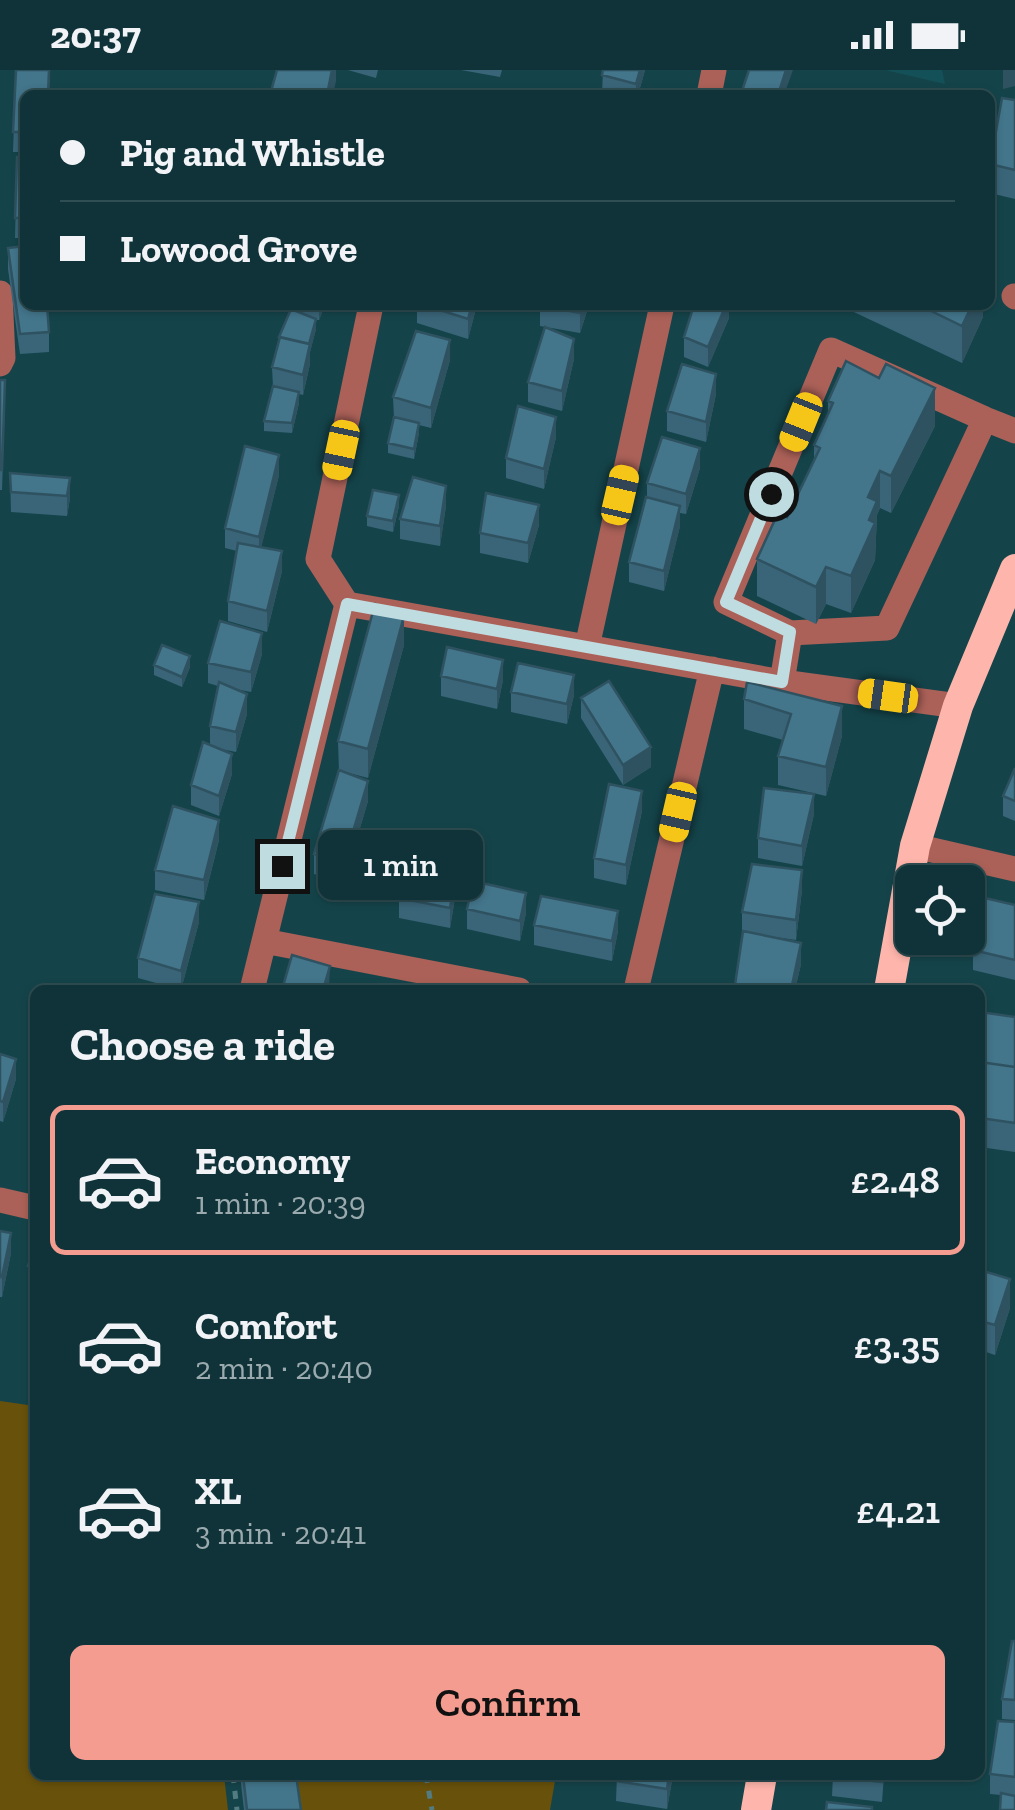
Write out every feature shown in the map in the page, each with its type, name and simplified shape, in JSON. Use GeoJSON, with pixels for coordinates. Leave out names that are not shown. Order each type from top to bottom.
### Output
{"type":"FeatureCollection","features":[{"type":"Feature","properties":{"kind":"highway"},"geometry":{"type":"LineString","coordinates":[[890,985],[915,846],[958,706],[1015,570]]}},
{"type":"Feature","properties":{"kind":"highway"},"geometry":{"type":"LineString","coordinates":[[756,1810],[761,1780]]}},
{"type":"Feature","properties":{"kind":"street"},"geometry":{"type":"LineString","coordinates":[[0,293],[2,361]]}},
{"type":"Feature","properties":{"kind":"street"},"geometry":{"type":"LineString","coordinates":[[253,985],[347,604],[318,559],[370,310]]}},
{"type":"Feature","properties":{"kind":"street"},"geometry":{"type":"LineString","coordinates":[[587,647],[661,310]]}},
{"type":"Feature","properties":{"kind":"street"},"geometry":{"type":"LineString","coordinates":[[985,419],[887,628],[790,632],[726,602],[831,350],[1015,431]]}},
{"type":"Feature","properties":{"kind":"street"},"geometry":{"type":"LineString","coordinates":[[347,604],[782,682],[958,706]]}},
{"type":"Feature","properties":{"kind":"street"},"geometry":{"type":"LineString","coordinates":[[782,682],[790,632]]}},
{"type":"Feature","properties":{"kind":"street"},"geometry":{"type":"LineString","coordinates":[[637,985],[712,669]]}},
{"type":"Feature","properties":{"kind":"street"},"geometry":{"type":"LineString","coordinates":[[915,846],[1015,869]]}},
{"type":"Feature","properties":{"kind":"street"},"geometry":{"type":"LineString","coordinates":[[264,941],[493,985]]}},
{"type":"Feature","properties":{"kind":"street"},"geometry":{"type":"LineString","coordinates":[[0,1200],[30,1207]]}},
{"type":"Feature","properties":{"kind":"path"},"geometry":{"type":"LineString","coordinates":[[233,1780],[236,1810]]}},
{"type":"Feature","properties":{"kind":"path"},"geometry":{"type":"LineString","coordinates":[[427,1780],[432,1810]]}},
{"type":"Feature","properties":{"kind":"shaded area"},"geometry":{"type":"Polygon","coordinates":[[[885,70],[942,70],[945,84],[885,70]]]}},
{"type":"Feature","properties":{"kind":"shaded area"},"geometry":{"type":"Polygon","coordinates":[[[0,1401],[30,1405],[30,1780],[225,1780],[228,1810],[0,1810],[0,1401]]]}},
{"type":"Feature","properties":{"kind":"shaded area"},"geometry":{"type":"Polygon","coordinates":[[[293,1780],[555,1780],[550,1810],[297,1810],[293,1780]]]}},
{"type":"Feature","properties":{"kind":"building"},"geometry":{"type":"Polygon","coordinates":[[[16,70],[49,70],[48,90],[20,90],[20,132],[13,132],[16,70]]]}},
{"type":"Feature","properties":{"kind":"building"},"geometry":{"type":"Polygon","coordinates":[[[277,70],[332,70],[328,90],[271,90],[277,70]]]}},
{"type":"Feature","properties":{"kind":"building"},"geometry":{"type":"Polygon","coordinates":[[[603,70],[640,70],[636,84],[602,75],[603,70]]]}},
{"type":"Feature","properties":{"kind":"building"},"geometry":{"type":"Polygon","coordinates":[[[749,70],[786,70],[780,90],[742,90],[749,70]]]}},
{"type":"Feature","properties":{"kind":"building"},"geometry":{"type":"Polygon","coordinates":[[[1002,98],[1015,100],[1015,170],[995,165],[1002,98]]]}},
{"type":"Feature","properties":{"kind":"building"},"geometry":{"type":"Polygon","coordinates":[[[17,157],[20,157],[20,218],[15,218],[17,157]]]}},
{"type":"Feature","properties":{"kind":"building"},"geometry":{"type":"Polygon","coordinates":[[[20,247],[20,310],[47,310],[49,332],[20,334],[8,248],[20,247]]]}},
{"type":"Feature","properties":{"kind":"building"},"geometry":{"type":"Polygon","coordinates":[[[291,310],[316,319],[309,344],[279,337],[291,310]]]}},
{"type":"Feature","properties":{"kind":"building"},"geometry":{"type":"Polygon","coordinates":[[[440,310],[471,310],[468,319],[440,310]]]}},
{"type":"Feature","properties":{"kind":"building"},"geometry":{"type":"Polygon","coordinates":[[[692,310],[724,310],[708,347],[684,337],[692,310]]]}},
{"type":"Feature","properties":{"kind":"building"},"geometry":{"type":"Polygon","coordinates":[[[929,310],[970,310],[962,326],[929,310]]]}},
{"type":"Feature","properties":{"kind":"building"},"geometry":{"type":"Polygon","coordinates":[[[545,327],[574,339],[562,391],[528,382],[545,327]]]}},
{"type":"Feature","properties":{"kind":"building"},"geometry":{"type":"Polygon","coordinates":[[[416,331],[450,340],[431,408],[393,397],[416,331]]]}},
{"type":"Feature","properties":{"kind":"building"},"geometry":{"type":"Polygon","coordinates":[[[280,337],[310,344],[303,375],[272,367],[280,337]]]}},
{"type":"Feature","properties":{"kind":"building"},"geometry":{"type":"Polygon","coordinates":[[[846,361],[879,378],[886,364],[935,388],[891,476],[880,471],[868,497],[877,501],[869,520],[875,523],[851,576],[826,567],[816,587],[757,559],[778,513],[787,517],[820,448],[814,445],[846,361]]]}},
{"type":"Feature","properties":{"kind":"building"},"geometry":{"type":"Polygon","coordinates":[[[682,364],[716,374],[706,422],[667,411],[682,364]]]}},
{"type":"Feature","properties":{"kind":"building"},"geometry":{"type":"Polygon","coordinates":[[[0,380],[5,380],[2,470],[0,470],[0,380]]]}},
{"type":"Feature","properties":{"kind":"building"},"geometry":{"type":"Polygon","coordinates":[[[273,386],[299,392],[292,423],[264,421],[273,386]]]}},
{"type":"Feature","properties":{"kind":"building"},"geometry":{"type":"Polygon","coordinates":[[[518,406],[556,417],[544,469],[506,458],[518,406]]]}},
{"type":"Feature","properties":{"kind":"building"},"geometry":{"type":"Polygon","coordinates":[[[394,417],[419,423],[414,449],[388,443],[394,417]]]}},
{"type":"Feature","properties":{"kind":"building"},"geometry":{"type":"Polygon","coordinates":[[[662,437],[700,448],[686,494],[647,483],[662,437]]]}},
{"type":"Feature","properties":{"kind":"building"},"geometry":{"type":"Polygon","coordinates":[[[245,446],[279,455],[259,537],[225,528],[245,446]]]}},
{"type":"Feature","properties":{"kind":"building"},"geometry":{"type":"Polygon","coordinates":[[[10,473],[70,478],[67,496],[11,492],[10,473]]]}},
{"type":"Feature","properties":{"kind":"building"},"geometry":{"type":"Polygon","coordinates":[[[413,477],[446,486],[440,526],[400,519],[413,477]]]}},
{"type":"Feature","properties":{"kind":"building"},"geometry":{"type":"Polygon","coordinates":[[[373,490],[399,495],[393,521],[367,516],[373,490]]]}},
{"type":"Feature","properties":{"kind":"building"},"geometry":{"type":"Polygon","coordinates":[[[486,493],[539,505],[528,543],[480,533],[486,493]]]}},
{"type":"Feature","properties":{"kind":"building"},"geometry":{"type":"Polygon","coordinates":[[[646,497],[680,506],[664,571],[629,562],[646,497]]]}},
{"type":"Feature","properties":{"kind":"building"},"geometry":{"type":"Polygon","coordinates":[[[238,543],[282,551],[267,611],[228,601],[238,543]]]}},
{"type":"Feature","properties":{"kind":"building"},"geometry":{"type":"Polygon","coordinates":[[[375,604],[404,616],[368,749],[338,741],[375,604]]]}},
{"type":"Feature","properties":{"kind":"building"},"geometry":{"type":"Polygon","coordinates":[[[220,621],[262,633],[251,672],[208,663],[220,621]]]}},
{"type":"Feature","properties":{"kind":"building"},"geometry":{"type":"Polygon","coordinates":[[[162,645],[190,656],[182,677],[154,665],[162,645]]]}},
{"type":"Feature","properties":{"kind":"building"},"geometry":{"type":"Polygon","coordinates":[[[447,647],[503,660],[497,689],[441,676],[447,647]]]}},
{"type":"Feature","properties":{"kind":"building"},"geometry":{"type":"Polygon","coordinates":[[[518,663],[574,675],[567,704],[511,692],[518,663]]]}},
{"type":"Feature","properties":{"kind":"building"},"geometry":{"type":"Polygon","coordinates":[[[609,681],[651,747],[623,765],[581,698],[609,681]]]}},
{"type":"Feature","properties":{"kind":"building"},"geometry":{"type":"Polygon","coordinates":[[[219,682],[247,694],[236,732],[210,726],[219,682]]]}},
{"type":"Feature","properties":{"kind":"building"},"geometry":{"type":"Polygon","coordinates":[[[747,682],[842,706],[826,767],[778,756],[791,714],[744,699],[747,682]]]}},
{"type":"Feature","properties":{"kind":"building"},"geometry":{"type":"Polygon","coordinates":[[[203,742],[232,754],[219,796],[191,785],[203,742]]]}},
{"type":"Feature","properties":{"kind":"building"},"geometry":{"type":"Polygon","coordinates":[[[1015,768],[1015,801],[1003,796],[1015,768]]]}},
{"type":"Feature","properties":{"kind":"building"},"geometry":{"type":"Polygon","coordinates":[[[339,770],[368,781],[344,862],[314,854],[339,770]]]}},
{"type":"Feature","properties":{"kind":"building"},"geometry":{"type":"Polygon","coordinates":[[[609,784],[642,791],[626,865],[594,858],[609,784]]]}},
{"type":"Feature","properties":{"kind":"building"},"geometry":{"type":"Polygon","coordinates":[[[764,788],[814,794],[802,846],[758,838],[764,788]]]}},
{"type":"Feature","properties":{"kind":"building"},"geometry":{"type":"Polygon","coordinates":[[[173,806],[219,820],[204,880],[155,870],[173,806]]]}},
{"type":"Feature","properties":{"kind":"building"},"geometry":{"type":"Polygon","coordinates":[[[752,864],[802,870],[796,920],[742,912],[752,864]]]}},
{"type":"Feature","properties":{"kind":"building"},"geometry":{"type":"Polygon","coordinates":[[[404,868],[455,878],[450,908],[399,898],[404,868]]]}},
{"type":"Feature","properties":{"kind":"building"},"geometry":{"type":"Polygon","coordinates":[[[473,881],[526,893],[520,921],[467,909],[473,881]]]}},
{"type":"Feature","properties":{"kind":"building"},"geometry":{"type":"Polygon","coordinates":[[[155,894],[199,902],[181,971],[138,958],[155,894]]]}},
{"type":"Feature","properties":{"kind":"building"},"geometry":{"type":"Polygon","coordinates":[[[541,896],[618,911],[612,941],[534,925],[541,896]]]}},
{"type":"Feature","properties":{"kind":"building"},"geometry":{"type":"Polygon","coordinates":[[[985,898],[1015,905],[1015,960],[985,953],[985,898]]]}},
{"type":"Feature","properties":{"kind":"building"},"geometry":{"type":"Polygon","coordinates":[[[743,931],[801,943],[792,985],[735,985],[743,931]]]}},
{"type":"Feature","properties":{"kind":"building"},"geometry":{"type":"Polygon","coordinates":[[[292,955],[330,966],[324,985],[283,985],[292,955]]]}},
{"type":"Feature","properties":{"kind":"building"},"geometry":{"type":"Polygon","coordinates":[[[985,1013],[1015,1017],[1015,1067],[985,1063],[985,1013]]]}},
{"type":"Feature","properties":{"kind":"building"},"geometry":{"type":"Polygon","coordinates":[[[0,1054],[16,1059],[3,1102],[0,1101],[0,1054]]]}},
{"type":"Feature","properties":{"kind":"building"},"geometry":{"type":"Polygon","coordinates":[[[985,1063],[1015,1067],[1015,1123],[985,1119],[985,1063]]]}},
{"type":"Feature","properties":{"kind":"building"},"geometry":{"type":"Polygon","coordinates":[[[0,1231],[11,1233],[2,1277],[0,1277],[0,1231]]]}},
{"type":"Feature","properties":{"kind":"building"},"geometry":{"type":"Polygon","coordinates":[[[985,1272],[1010,1279],[995,1325],[985,1322],[985,1272]]]}},
{"type":"Feature","properties":{"kind":"building"},"geometry":{"type":"Polygon","coordinates":[[[1015,1641],[1015,1700],[1002,1699],[1015,1641]]]}},
{"type":"Feature","properties":{"kind":"building"},"geometry":{"type":"Polygon","coordinates":[[[998,1721],[1015,1722],[1015,1777],[990,1774],[998,1721]]]}},
{"type":"Feature","properties":{"kind":"building"},"geometry":{"type":"Polygon","coordinates":[[[244,1780],[297,1780],[301,1810],[247,1810],[244,1780]]]}},
{"type":"Feature","properties":{"kind":"building"},"geometry":{"type":"Polygon","coordinates":[[[616,1780],[668,1780],[667,1789],[616,1780]]]}},
{"type":"Feature","properties":{"kind":"building"},"geometry":{"type":"Polygon","coordinates":[[[1001,1793],[1015,1796],[1015,1810],[1000,1810],[1001,1793]]]}},
{"type":"Feature","properties":{"kind":"building"},"geometry":{"type":"Polygon","coordinates":[[[827,1802],[872,1807],[872,1810],[826,1810],[827,1802]]]}},
{"type":"Feature","properties":{"kind":"route"},"geometry":{"type":"LineString","coordinates":[[282,866],[347,604],[782,682],[790,632],[726,602],[771,494]]}}]}
